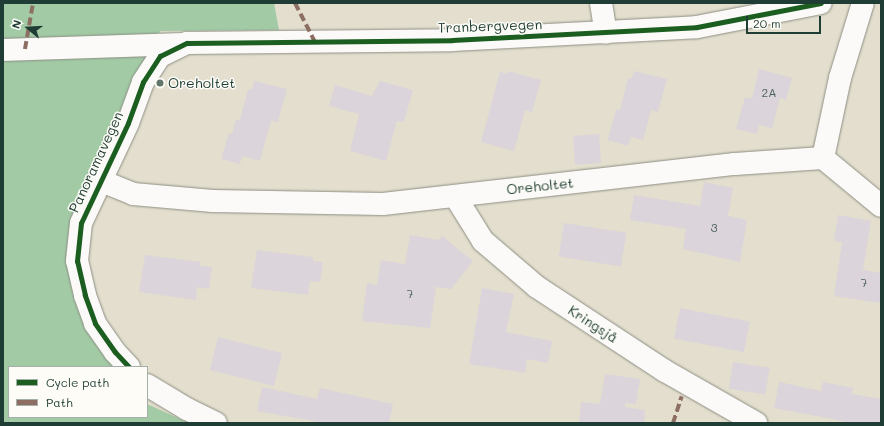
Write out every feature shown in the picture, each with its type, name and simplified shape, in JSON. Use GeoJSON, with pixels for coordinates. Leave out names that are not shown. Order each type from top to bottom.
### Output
{"type":"FeatureCollection","features":[{"type":"Feature","properties":{"kind":"street"},"geometry":{"type":"LineString","coordinates":[[601,3],[606,33]]}},
{"type":"Feature","properties":{"kind":"street","name":"Tranbergvegen"},"geometry":{"type":"LineString","coordinates":[[3,50],[187,44],[452,40],[606,33],[697,27],[821,3]]}},
{"type":"Feature","properties":{"kind":"street"},"geometry":{"type":"LineString","coordinates":[[863,3],[840,78],[823,158],[881,206]]}},
{"type":"Feature","properties":{"kind":"street","name":"Tranbergvegen"},"geometry":{"type":"LineString","coordinates":[[160,56],[187,44]]}},
{"type":"Feature","properties":{"kind":"street","name":"Panoramavegen"},"geometry":{"type":"LineString","coordinates":[[128,366],[115,352],[95,324],[85,295],[77,261],[81,223],[99,180],[128,123],[143,82],[160,56]]}},
{"type":"Feature","properties":{"kind":"street","name":"Oreholtet"},"geometry":{"type":"LineString","coordinates":[[99,180],[133,194],[212,201],[382,204],[735,164],[823,158]]}},
{"type":"Feature","properties":{"kind":"street","name":"Kringsjå"},"geometry":{"type":"LineString","coordinates":[[455,196],[483,242],[537,287],[665,371],[756,423]]}},
{"type":"Feature","properties":{"kind":"street"},"geometry":{"type":"LineString","coordinates":[[148,386],[216,423]]}},
{"type":"Feature","properties":{"kind":"green space"},"geometry":{"type":"Polygon","coordinates":[[[3,3],[274,3],[279,30],[160,31],[136,98],[80,234],[114,366],[8,366],[8,418],[148,418],[148,404],[189,423],[3,423],[3,3]]]}},
{"type":"Feature","properties":{"kind":"building"},"geometry":{"type":"Polygon","coordinates":[[[759,69],[792,78],[786,100],[780,98],[772,128],[759,125],[757,134],[736,129],[745,97],[752,99],[759,69]]]}},
{"type":"Feature","properties":{"kind":"building"},"geometry":{"type":"Polygon","coordinates":[[[508,71],[541,80],[532,112],[525,110],[514,151],[481,142],[500,72],[507,74],[508,71]]]}},
{"type":"Feature","properties":{"kind":"building"},"geometry":{"type":"Polygon","coordinates":[[[634,71],[667,79],[658,112],[651,110],[643,140],[631,137],[628,146],[608,140],[616,109],[620,110],[628,78],[631,79],[634,71]]]}},
{"type":"Feature","properties":{"kind":"building"},"geometry":{"type":"Polygon","coordinates":[[[254,81],[287,89],[278,122],[271,121],[260,161],[242,156],[240,164],[221,159],[229,133],[232,134],[236,119],[240,120],[248,89],[252,90],[254,81]]]}},
{"type":"Feature","properties":{"kind":"building"},"geometry":{"type":"Polygon","coordinates":[[[380,81],[413,90],[404,122],[397,121],[386,161],[350,151],[359,114],[329,106],[335,85],[372,96],[380,81]]]}},
{"type":"Feature","properties":{"kind":"building"},"geometry":{"type":"Polygon","coordinates":[[[599,134],[601,163],[575,165],[573,136],[599,134]]]}},
{"type":"Feature","properties":{"kind":"building"},"geometry":{"type":"Polygon","coordinates":[[[704,182],[733,188],[728,216],[747,220],[740,262],[683,249],[686,229],[630,220],[634,195],[700,206],[704,182]]]}},
{"type":"Feature","properties":{"kind":"building"},"geometry":{"type":"Polygon","coordinates":[[[838,215],[871,221],[863,270],[881,273],[881,303],[834,296],[842,242],[834,241],[838,215]]]}},
{"type":"Feature","properties":{"kind":"building"},"geometry":{"type":"Polygon","coordinates":[[[564,223],[626,233],[621,266],[559,257],[564,223]]]}},
{"type":"Feature","properties":{"kind":"building"},"geometry":{"type":"Polygon","coordinates":[[[410,235],[439,240],[442,236],[473,261],[451,289],[436,287],[430,328],[362,321],[367,283],[377,285],[381,260],[405,264],[410,235]]]}},
{"type":"Feature","properties":{"kind":"building"},"geometry":{"type":"Polygon","coordinates":[[[257,250],[313,257],[313,261],[323,262],[320,282],[310,281],[308,295],[251,288],[257,250]]]}},
{"type":"Feature","properties":{"kind":"building"},"geometry":{"type":"Polygon","coordinates":[[[145,255],[201,262],[200,266],[212,267],[209,289],[197,287],[196,300],[139,292],[145,255]]]}},
{"type":"Feature","properties":{"kind":"building"},"geometry":{"type":"Polygon","coordinates":[[[482,288],[514,294],[506,332],[552,341],[548,363],[527,359],[525,373],[469,364],[482,288]]]}},
{"type":"Feature","properties":{"kind":"building"},"geometry":{"type":"Polygon","coordinates":[[[680,308],[750,322],[744,352],[674,338],[680,308]]]}},
{"type":"Feature","properties":{"kind":"building"},"geometry":{"type":"Polygon","coordinates":[[[218,337],[282,353],[274,386],[210,370],[218,337]]]}},
{"type":"Feature","properties":{"kind":"building"},"geometry":{"type":"Polygon","coordinates":[[[733,362],[770,368],[765,394],[729,389],[733,362]]]}},
{"type":"Feature","properties":{"kind":"building"},"geometry":{"type":"Polygon","coordinates":[[[605,374],[640,379],[636,404],[625,403],[625,407],[645,410],[644,423],[579,423],[581,402],[600,404],[605,374]]]}},
{"type":"Feature","properties":{"kind":"building"},"geometry":{"type":"Polygon","coordinates":[[[779,382],[821,391],[823,382],[853,388],[852,394],[881,399],[881,423],[842,423],[843,421],[774,408],[779,382]]]}},
{"type":"Feature","properties":{"kind":"building"},"geometry":{"type":"Polygon","coordinates":[[[262,387],[317,399],[320,388],[393,404],[389,423],[325,423],[257,411],[262,387]]]}},
{"type":"Feature","properties":{"kind":"marked path"},"geometry":{"type":"LineString","coordinates":[[25,49],[33,3]]}},
{"type":"Feature","properties":{"kind":"marked path"},"geometry":{"type":"LineString","coordinates":[[295,3],[315,42]]}},
{"type":"Feature","properties":{"kind":"marked path"},"geometry":{"type":"LineString","coordinates":[[673,423],[682,396]]}},
{"type":"Feature","properties":{"kind":"cycle path"},"geometry":{"type":"LineString","coordinates":[[128,366],[115,352],[95,323],[85,295],[77,261],[81,223],[128,123],[143,82],[160,56],[187,43],[452,40],[697,27],[821,3]]}},
{"type":"Feature","properties":{"kind":"place","name":"Oreholtet"},"geometry":{"type":"Point","coordinates":[160,83]}}]}
